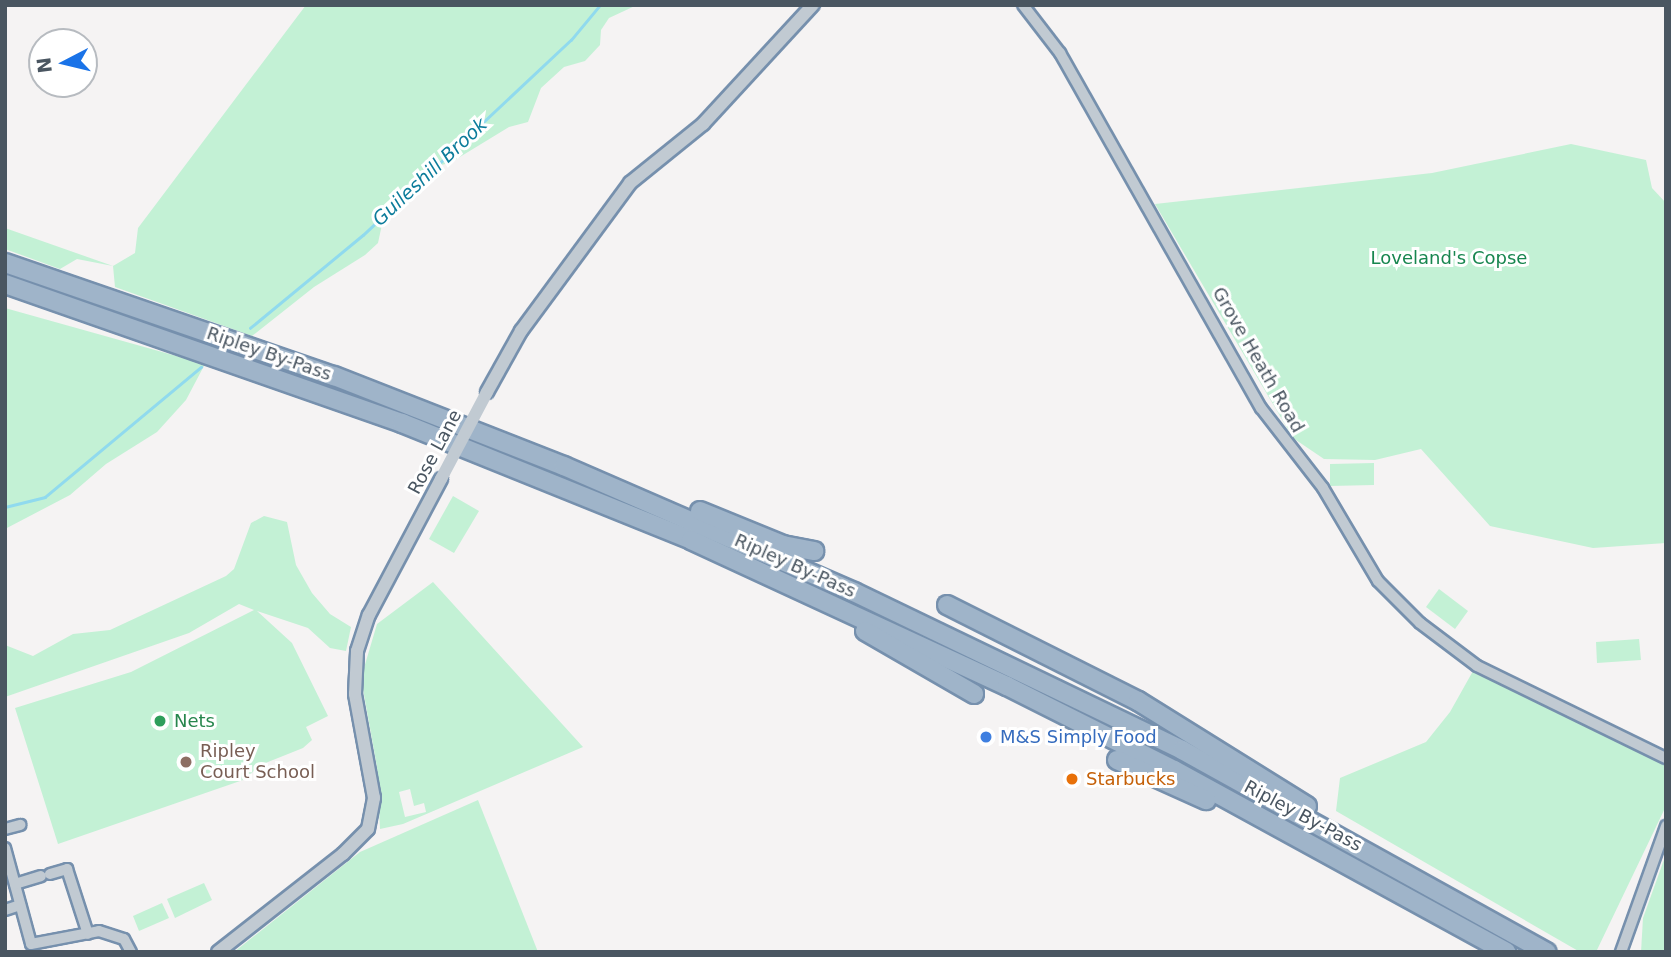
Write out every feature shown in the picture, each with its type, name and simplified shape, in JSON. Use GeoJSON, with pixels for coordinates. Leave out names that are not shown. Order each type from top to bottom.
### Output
{"type":"FeatureCollection","features":[{"type":"Feature","properties":{"kind":"highway","name":"Ripley By-Pass"},"geometry":{"type":"LineString","coordinates":[[5,263],[334,376],[564,466],[1013,666],[1182,750],[1548,952]]}},
{"type":"Feature","properties":{"kind":"highway","name":"Ripley By-Pass"},"geometry":{"type":"LineString","coordinates":[[5,284],[401,423],[691,540],[1007,685],[1432,910],[1506,952]]}},
{"type":"Feature","properties":{"kind":"highway"},"geometry":{"type":"LineString","coordinates":[[564,466],[662,496],[783,545],[814,551]]}},
{"type":"Feature","properties":{"kind":"highway"},"geometry":{"type":"LineString","coordinates":[[691,540],[974,694]]}},
{"type":"Feature","properties":{"kind":"highway"},"geometry":{"type":"LineString","coordinates":[[947,604],[1138,701],[1445,893]]}},
{"type":"Feature","properties":{"kind":"highway"},"geometry":{"type":"LineString","coordinates":[[1117,761],[1432,910]]}},
{"type":"Feature","properties":{"kind":"street","name":"Rose Lane"},"geometry":{"type":"LineString","coordinates":[[218,952],[343,854],[368,829],[374,798],[355,694],[357,651],[369,615],[521,331],[629,183],[704,124],[813,5]]}},
{"type":"Feature","properties":{"kind":"street","name":"Grove Heath Road"},"geometry":{"type":"LineString","coordinates":[[1023,5],[1060,53],[1273,427],[1323,488],[1378,582],[1420,623],[1477,666],[1666,758]]}},
{"type":"Feature","properties":{"kind":"street"},"geometry":{"type":"LineString","coordinates":[[5,829],[20,825]]}},
{"type":"Feature","properties":{"kind":"street"},"geometry":{"type":"LineString","coordinates":[[1621,952],[1666,826]]}},
{"type":"Feature","properties":{"kind":"street"},"geometry":{"type":"LineString","coordinates":[[5,848],[31,944],[99,931],[124,939],[131,952]]}},
{"type":"Feature","properties":{"kind":"street"},"geometry":{"type":"LineString","coordinates":[[15,884],[67,869],[88,934]]}},
{"type":"Feature","properties":{"kind":"street"},"geometry":{"type":"LineString","coordinates":[[5,909],[20,905]]}},
{"type":"Feature","properties":{"kind":"green space"},"geometry":{"type":"Polygon","coordinates":[[[306,5],[637,5],[609,18],[601,30],[600,45],[585,61],[564,67],[541,88],[528,122],[509,127],[450,163],[427,168],[384,215],[378,243],[365,255],[314,287],[252,336],[115,287],[113,266],[135,253],[138,228],[306,5]]]}},
{"type":"Feature","properties":{"kind":"green space","name":"Loveland's Copse"},"geometry":{"type":"Polygon","coordinates":[[[1571,144],[1646,160],[1652,188],[1666,203],[1666,543],[1593,548],[1490,526],[1421,449],[1375,460],[1324,459],[1293,438],[1155,204],[1432,173],[1571,144]]]}},
{"type":"Feature","properties":{"kind":"green space"},"geometry":{"type":"Polygon","coordinates":[[[5,228],[113,266],[77,259],[60,269],[5,249],[5,228]]]}},
{"type":"Feature","properties":{"kind":"green space"},"geometry":{"type":"Polygon","coordinates":[[[5,308],[205,364],[186,400],[157,432],[106,464],[70,495],[5,529],[5,308]]]}},
{"type":"Feature","properties":{"kind":"green space"},"geometry":{"type":"Polygon","coordinates":[[[1374,463],[1374,485],[1330,486],[1330,464],[1374,463]]]}},
{"type":"Feature","properties":{"kind":"green space"},"geometry":{"type":"Polygon","coordinates":[[[453,496],[479,511],[454,553],[429,539],[453,496]]]}},
{"type":"Feature","properties":{"kind":"green space"},"geometry":{"type":"Polygon","coordinates":[[[264,516],[287,522],[296,565],[312,593],[330,614],[351,627],[346,651],[330,648],[308,628],[257,611],[292,643],[328,716],[306,727],[312,740],[303,748],[263,764],[243,780],[58,844],[15,708],[131,672],[254,610],[239,604],[189,633],[5,697],[5,645],[33,656],[73,634],[110,630],[226,576],[234,569],[251,523],[264,516]]]}},
{"type":"Feature","properties":{"kind":"green space"},"geometry":{"type":"Polygon","coordinates":[[[433,582],[583,747],[403,824],[380,829],[377,767],[361,678],[377,624],[433,582]],[[410,789],[399,792],[405,817],[426,812],[424,803],[414,806],[410,789]]]}},
{"type":"Feature","properties":{"kind":"green space"},"geometry":{"type":"Polygon","coordinates":[[[1439,589],[1468,611],[1455,629],[1426,607],[1439,589]]]}},
{"type":"Feature","properties":{"kind":"green space"},"geometry":{"type":"Polygon","coordinates":[[[1639,639],[1641,660],[1597,663],[1596,642],[1639,639]]]}},
{"type":"Feature","properties":{"kind":"green space"},"geometry":{"type":"Polygon","coordinates":[[[1473,671],[1666,765],[1666,806],[1596,952],[1580,952],[1336,811],[1340,778],[1426,742],[1450,712],[1473,671]]]}},
{"type":"Feature","properties":{"kind":"green space"},"geometry":{"type":"Polygon","coordinates":[[[478,800],[538,952],[234,952],[360,852],[478,800]]]}},
{"type":"Feature","properties":{"kind":"green space"},"geometry":{"type":"Polygon","coordinates":[[[1666,854],[1666,952],[1641,952],[1643,918],[1666,854]]]}},
{"type":"Feature","properties":{"kind":"green space"},"geometry":{"type":"Polygon","coordinates":[[[204,883],[212,900],[175,918],[167,899],[204,883]]]}},
{"type":"Feature","properties":{"kind":"green space"},"geometry":{"type":"Polygon","coordinates":[[[162,903],[169,918],[139,931],[133,916],[162,903]]]}},
{"type":"Feature","properties":{"kind":"waterway","name":"Guileshill Brook"},"geometry":{"type":"LineString","coordinates":[[250,328],[363,235],[571,40],[600,5]]}},
{"type":"Feature","properties":{"kind":"waterway","name":"Guileshill Brook"},"geometry":{"type":"LineString","coordinates":[[5,507],[45,497],[201,367]]}},
{"type":"Feature","properties":{"kind":"place","name":"Nets"},"geometry":{"type":"Point","coordinates":[160,721]}},
{"type":"Feature","properties":{"kind":"place","name":"M&S Simply Food"},"geometry":{"type":"Point","coordinates":[986,737]}},
{"type":"Feature","properties":{"kind":"place","name":"Ripley Court School"},"geometry":{"type":"Point","coordinates":[186,762]}},
{"type":"Feature","properties":{"kind":"place","name":"Starbucks"},"geometry":{"type":"Point","coordinates":[1072,779]}}]}
